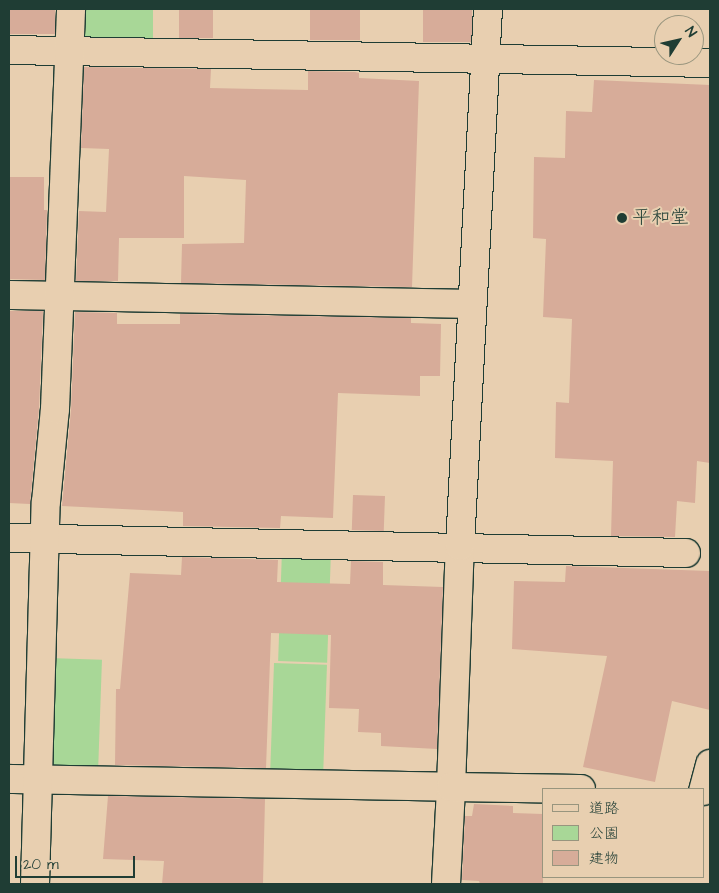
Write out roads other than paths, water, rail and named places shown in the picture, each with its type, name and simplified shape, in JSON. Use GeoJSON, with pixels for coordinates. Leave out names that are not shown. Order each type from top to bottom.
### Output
{"type":"FeatureCollection","features":[{"type":"Feature","properties":{"kind":"street"},"geometry":{"type":"LineString","coordinates":[[33,882],[35,764],[46,538],[55,409],[58,296],[70,50],[70,9]]}},
{"type":"Feature","properties":{"kind":"street"},"geometry":{"type":"LineString","coordinates":[[446,884],[460,546],[459,483],[472,304],[488,9]]}},
{"type":"Feature","properties":{"kind":"street"},"geometry":{"type":"LineString","coordinates":[[9,50],[710,63]]}},
{"type":"Feature","properties":{"kind":"street"},"geometry":{"type":"LineString","coordinates":[[9,295],[472,304]]}},
{"type":"Feature","properties":{"kind":"street"},"geometry":{"type":"LineString","coordinates":[[9,538],[460,546],[686,553]]}},
{"type":"Feature","properties":{"kind":"street"},"geometry":{"type":"LineString","coordinates":[[9,779],[35,764],[381,791],[451,787],[542,788]]}},
{"type":"Feature","properties":{"kind":"street"},"geometry":{"type":"LineString","coordinates":[[704,788],[710,764]]}},
{"type":"Feature","properties":{"kind":"place","name":"平和堂"},"geometry":{"type":"Point","coordinates":[622,218]}}]}
